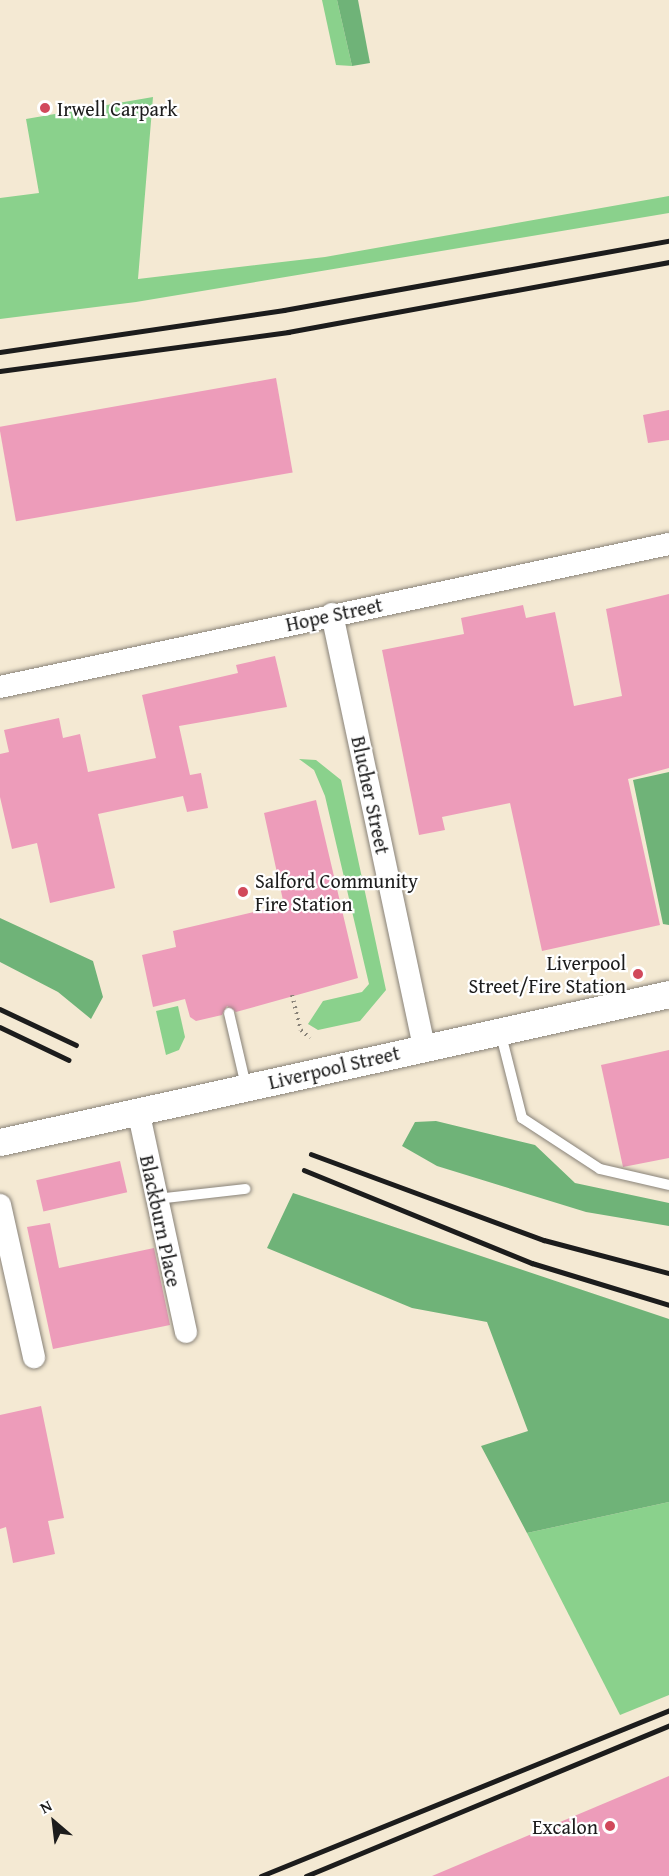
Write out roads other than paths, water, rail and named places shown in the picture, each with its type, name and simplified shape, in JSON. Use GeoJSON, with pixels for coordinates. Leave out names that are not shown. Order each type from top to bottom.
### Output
{"type":"FeatureCollection","features":[{"type":"Feature","properties":{"kind":"street","name":"Hope Street"},"geometry":{"type":"LineString","coordinates":[[0,687],[669,543]]}},
{"type":"Feature","properties":{"kind":"street","name":"Blucher Street"},"geometry":{"type":"LineString","coordinates":[[332,614],[424,1047]]}},
{"type":"Feature","properties":{"kind":"street","name":"Liverpool Street"},"geometry":{"type":"LineString","coordinates":[[0,1142],[669,994]]}},
{"type":"Feature","properties":{"kind":"street","name":"Blackburn Place"},"geometry":{"type":"LineString","coordinates":[[138,1110],[186,1332]]}},
{"type":"Feature","properties":{"kind":"street"},"geometry":{"type":"LineString","coordinates":[[0,1205],[34,1357]]}},
{"type":"Feature","properties":{"kind":"lane"},"geometry":{"type":"LineString","coordinates":[[230,1013],[246,1087]]}},
{"type":"Feature","properties":{"kind":"lane"},"geometry":{"type":"LineString","coordinates":[[500,1031],[522,1118],[600,1169],[669,1185]]}},
{"type":"Feature","properties":{"kind":"lane"},"geometry":{"type":"LineString","coordinates":[[156,1199],[245,1189]]}},
{"type":"Feature","properties":{"kind":"railway"},"geometry":{"type":"LineString","coordinates":[[0,352],[284,310],[669,241]]}},
{"type":"Feature","properties":{"kind":"railway"},"geometry":{"type":"LineString","coordinates":[[0,371],[288,332],[669,262]]}},
{"type":"Feature","properties":{"kind":"railway"},"geometry":{"type":"LineString","coordinates":[[0,1009],[76,1045]]}},
{"type":"Feature","properties":{"kind":"railway"},"geometry":{"type":"LineString","coordinates":[[0,1027],[69,1060]]}},
{"type":"Feature","properties":{"kind":"railway"},"geometry":{"type":"LineString","coordinates":[[311,1154],[544,1240],[669,1273]]}},
{"type":"Feature","properties":{"kind":"railway"},"geometry":{"type":"LineString","coordinates":[[304,1170],[532,1263],[669,1305]]}},
{"type":"Feature","properties":{"kind":"railway"},"geometry":{"type":"LineString","coordinates":[[261,1876],[669,1710]]}},
{"type":"Feature","properties":{"kind":"railway"},"geometry":{"type":"LineString","coordinates":[[306,1876],[669,1726]]}},
{"type":"Feature","properties":{"kind":"place","name":"Irwell Carpark"},"geometry":{"type":"Point","coordinates":[45,108]}},
{"type":"Feature","properties":{"kind":"place","name":"Salford Community Fire Station"},"geometry":{"type":"Point","coordinates":[243,892]}},
{"type":"Feature","properties":{"kind":"place","name":"Liverpool Street/Fire Station"},"geometry":{"type":"Point","coordinates":[638,974]}},
{"type":"Feature","properties":{"kind":"place","name":"Excalon"},"geometry":{"type":"Point","coordinates":[610,1826]}}]}
